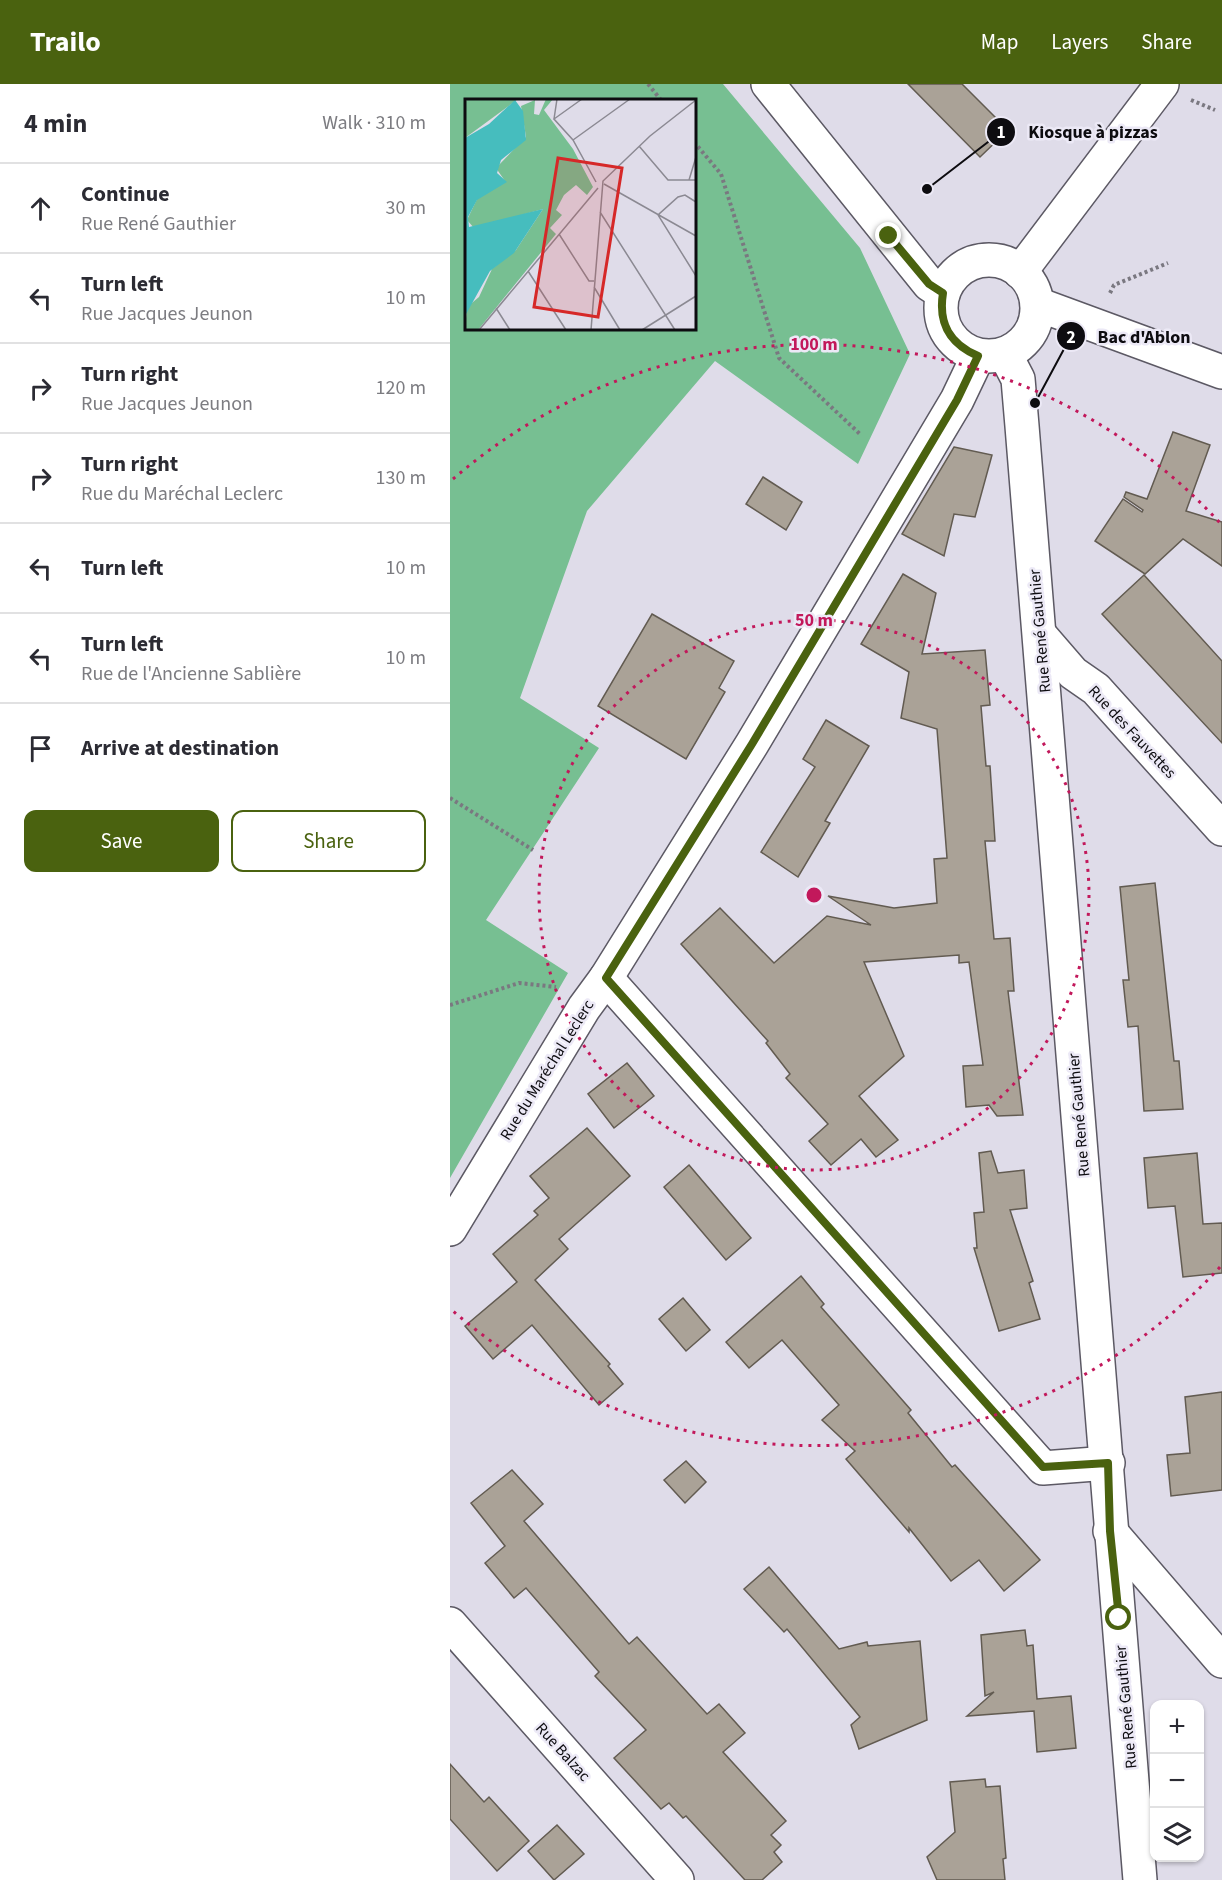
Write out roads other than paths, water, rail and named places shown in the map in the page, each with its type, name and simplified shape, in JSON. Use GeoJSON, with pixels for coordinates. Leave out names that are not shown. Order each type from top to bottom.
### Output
{"type":"FeatureCollection","features":[{"type":"Feature","properties":{"kind":"street"},"geometry":{"type":"LineString","coordinates":[[768,84],[929,284],[943,293]]}},
{"type":"Feature","properties":{"kind":"street"},"geometry":{"type":"LineString","coordinates":[[1020,272],[1162,84]]}},
{"type":"Feature","properties":{"kind":"street"},"geometry":{"type":"LineString","coordinates":[[992,260],[1007,263],[1020,272],[1035,292],[1037,304],[1036,320],[1029,335],[1019,346],[992,355],[961,348],[950,337],[943,323],[941,309],[943,293],[951,280],[962,269],[976,262],[992,260]]}},
{"type":"Feature","properties":{"kind":"street"},"geometry":{"type":"LineString","coordinates":[[1037,304],[1222,372]]}},
{"type":"Feature","properties":{"kind":"street","name":"Rue René Gauthier"},"geometry":{"type":"LineString","coordinates":[[992,355],[1018,379],[1041,636],[1108,1463],[1110,1531],[1140,1880]]}},
{"type":"Feature","properties":{"kind":"street","name":"Rue du Maréchal Leclerc"},"geometry":{"type":"LineString","coordinates":[[450,1229],[584,1008],[606,978],[752,744],[957,400],[992,355]]}},
{"type":"Feature","properties":{"kind":"street","name":"Rue des Fauvettes"},"geometry":{"type":"LineString","coordinates":[[1041,636],[1073,673],[1096,689],[1222,829]]}},
{"type":"Feature","properties":{"kind":"street"},"geometry":{"type":"LineString","coordinates":[[606,978],[1043,1467],[1108,1463]]}},
{"type":"Feature","properties":{"kind":"street"},"geometry":{"type":"LineString","coordinates":[[1110,1531],[1222,1661]]}},
{"type":"Feature","properties":{"kind":"street","name":"Rue Balzac"},"geometry":{"type":"LineString","coordinates":[[450,1624],[677,1880]]}},
{"type":"Feature","properties":{"kind":"place","name":"Kiosque à pizzas"},"geometry":{"type":"Point","coordinates":[927,189]}},
{"type":"Feature","properties":{"kind":"place","name":"Bac d'Ablon"},"geometry":{"type":"Point","coordinates":[1035,403]}}]}
